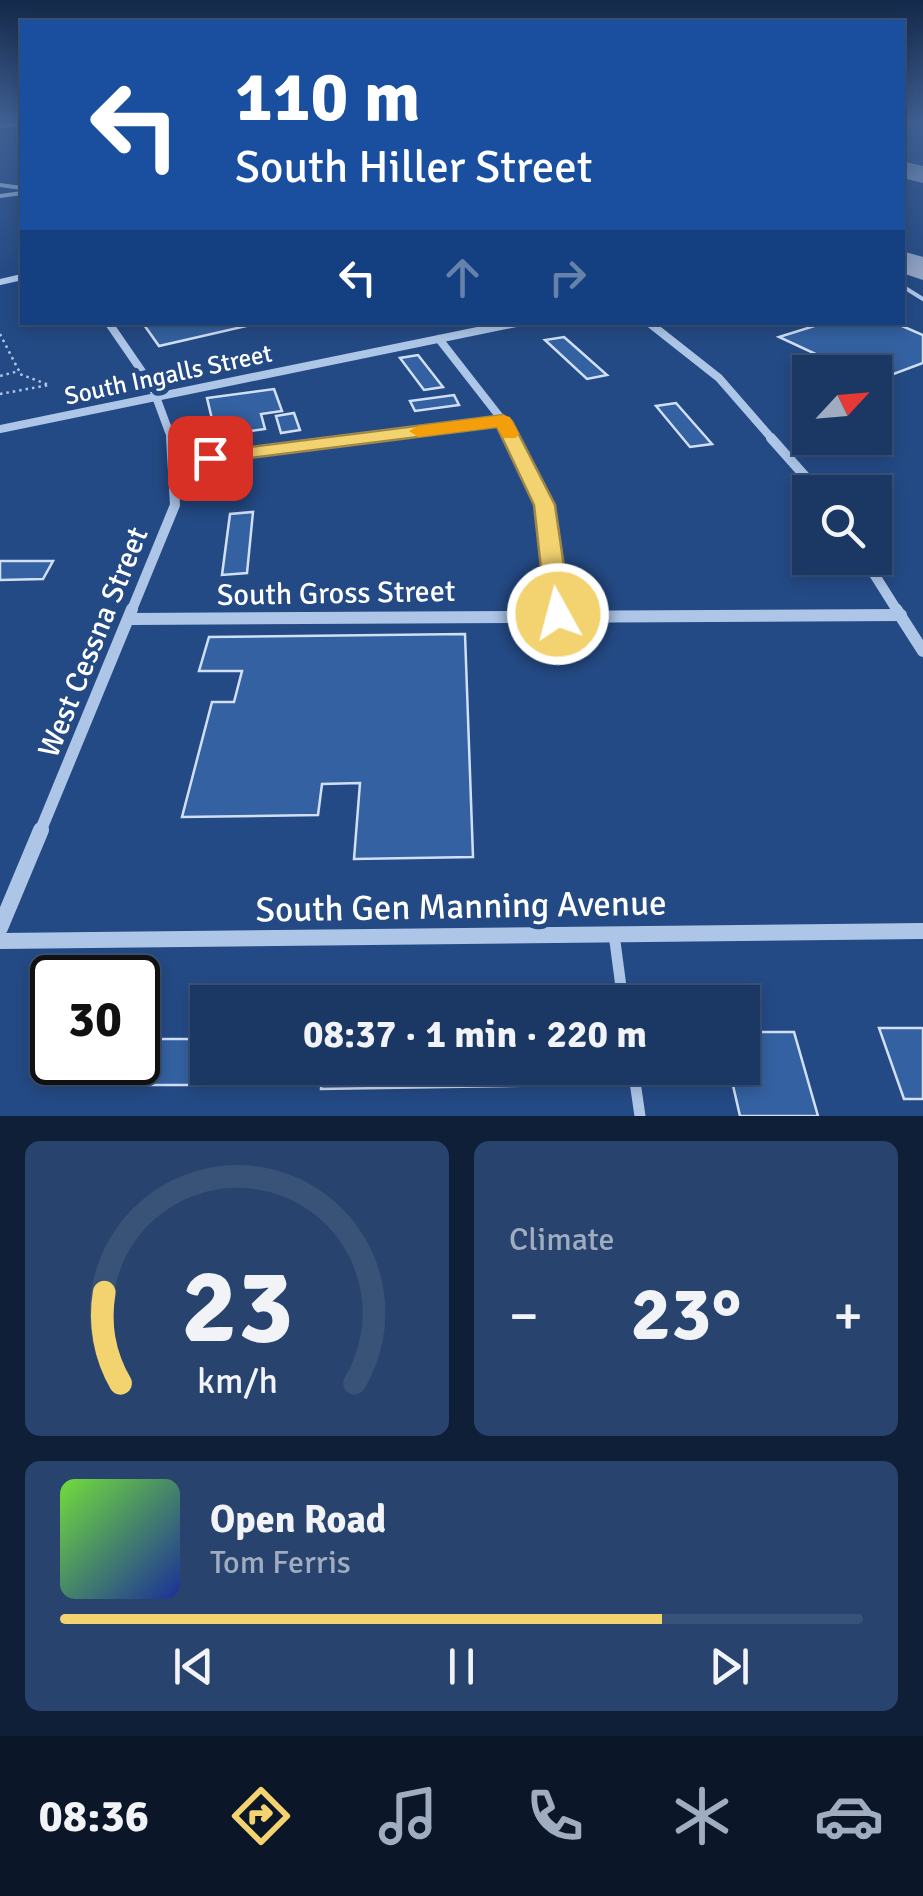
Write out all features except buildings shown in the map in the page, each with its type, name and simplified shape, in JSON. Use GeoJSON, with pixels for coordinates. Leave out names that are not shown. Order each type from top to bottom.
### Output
{"type":"FeatureCollection","features":[{"type":"Feature","properties":{"kind":"street","name":"West Cessna Street"},"geometry":{"type":"LineString","coordinates":[[0,928],[131,620],[175,505],[178,462],[161,396],[110,325]]}},
{"type":"Feature","properties":{"kind":"street","name":"South Ingalls Street"},"geometry":{"type":"LineString","coordinates":[[0,429],[507,325]]}},
{"type":"Feature","properties":{"kind":"street"},"geometry":{"type":"LineString","coordinates":[[652,325],[719,378],[803,475]]}},
{"type":"Feature","properties":{"kind":"street"},"geometry":{"type":"LineString","coordinates":[[439,339],[503,421],[544,505],[558,614]]}},
{"type":"Feature","properties":{"kind":"street"},"geometry":{"type":"LineString","coordinates":[[178,462],[503,421]]}},
{"type":"Feature","properties":{"kind":"street"},"geometry":{"type":"LineString","coordinates":[[875,575],[923,650]]}},
{"type":"Feature","properties":{"kind":"street","name":"South Gross Street"},"geometry":{"type":"LineString","coordinates":[[131,620],[558,614],[902,615]]}},
{"type":"Feature","properties":{"kind":"street","name":"South Gen Manning Avenue"},"geometry":{"type":"LineString","coordinates":[[0,940],[923,931]]}},
{"type":"Feature","properties":{"kind":"lane"},"geometry":{"type":"LineString","coordinates":[[614,934],[622,985]]}},
{"type":"Feature","properties":{"kind":"lane"},"geometry":{"type":"LineString","coordinates":[[635,1085],[640,1116]]}},
{"type":"Feature","properties":{"kind":"path"},"geometry":{"type":"LineString","coordinates":[[0,334],[17,373]]}},
{"type":"Feature","properties":{"kind":"path"},"geometry":{"type":"LineString","coordinates":[[0,350],[7,348]]}},
{"type":"Feature","properties":{"kind":"path"},"geometry":{"type":"LineString","coordinates":[[0,376],[17,373],[49,385],[0,394]]}},
{"type":"Feature","properties":{"kind":"taxiway"},"geometry":{"type":"LineString","coordinates":[[905,262],[923,269]]}},
{"type":"Feature","properties":{"kind":"slow traffic"},"geometry":{"type":"LineString","coordinates":[[418,431],[503,421],[510,434]]}},
{"type":"Feature","properties":{"kind":"route"},"geometry":{"type":"LineString","coordinates":[[210,458],[503,421],[544,505],[558,614]]}}]}
